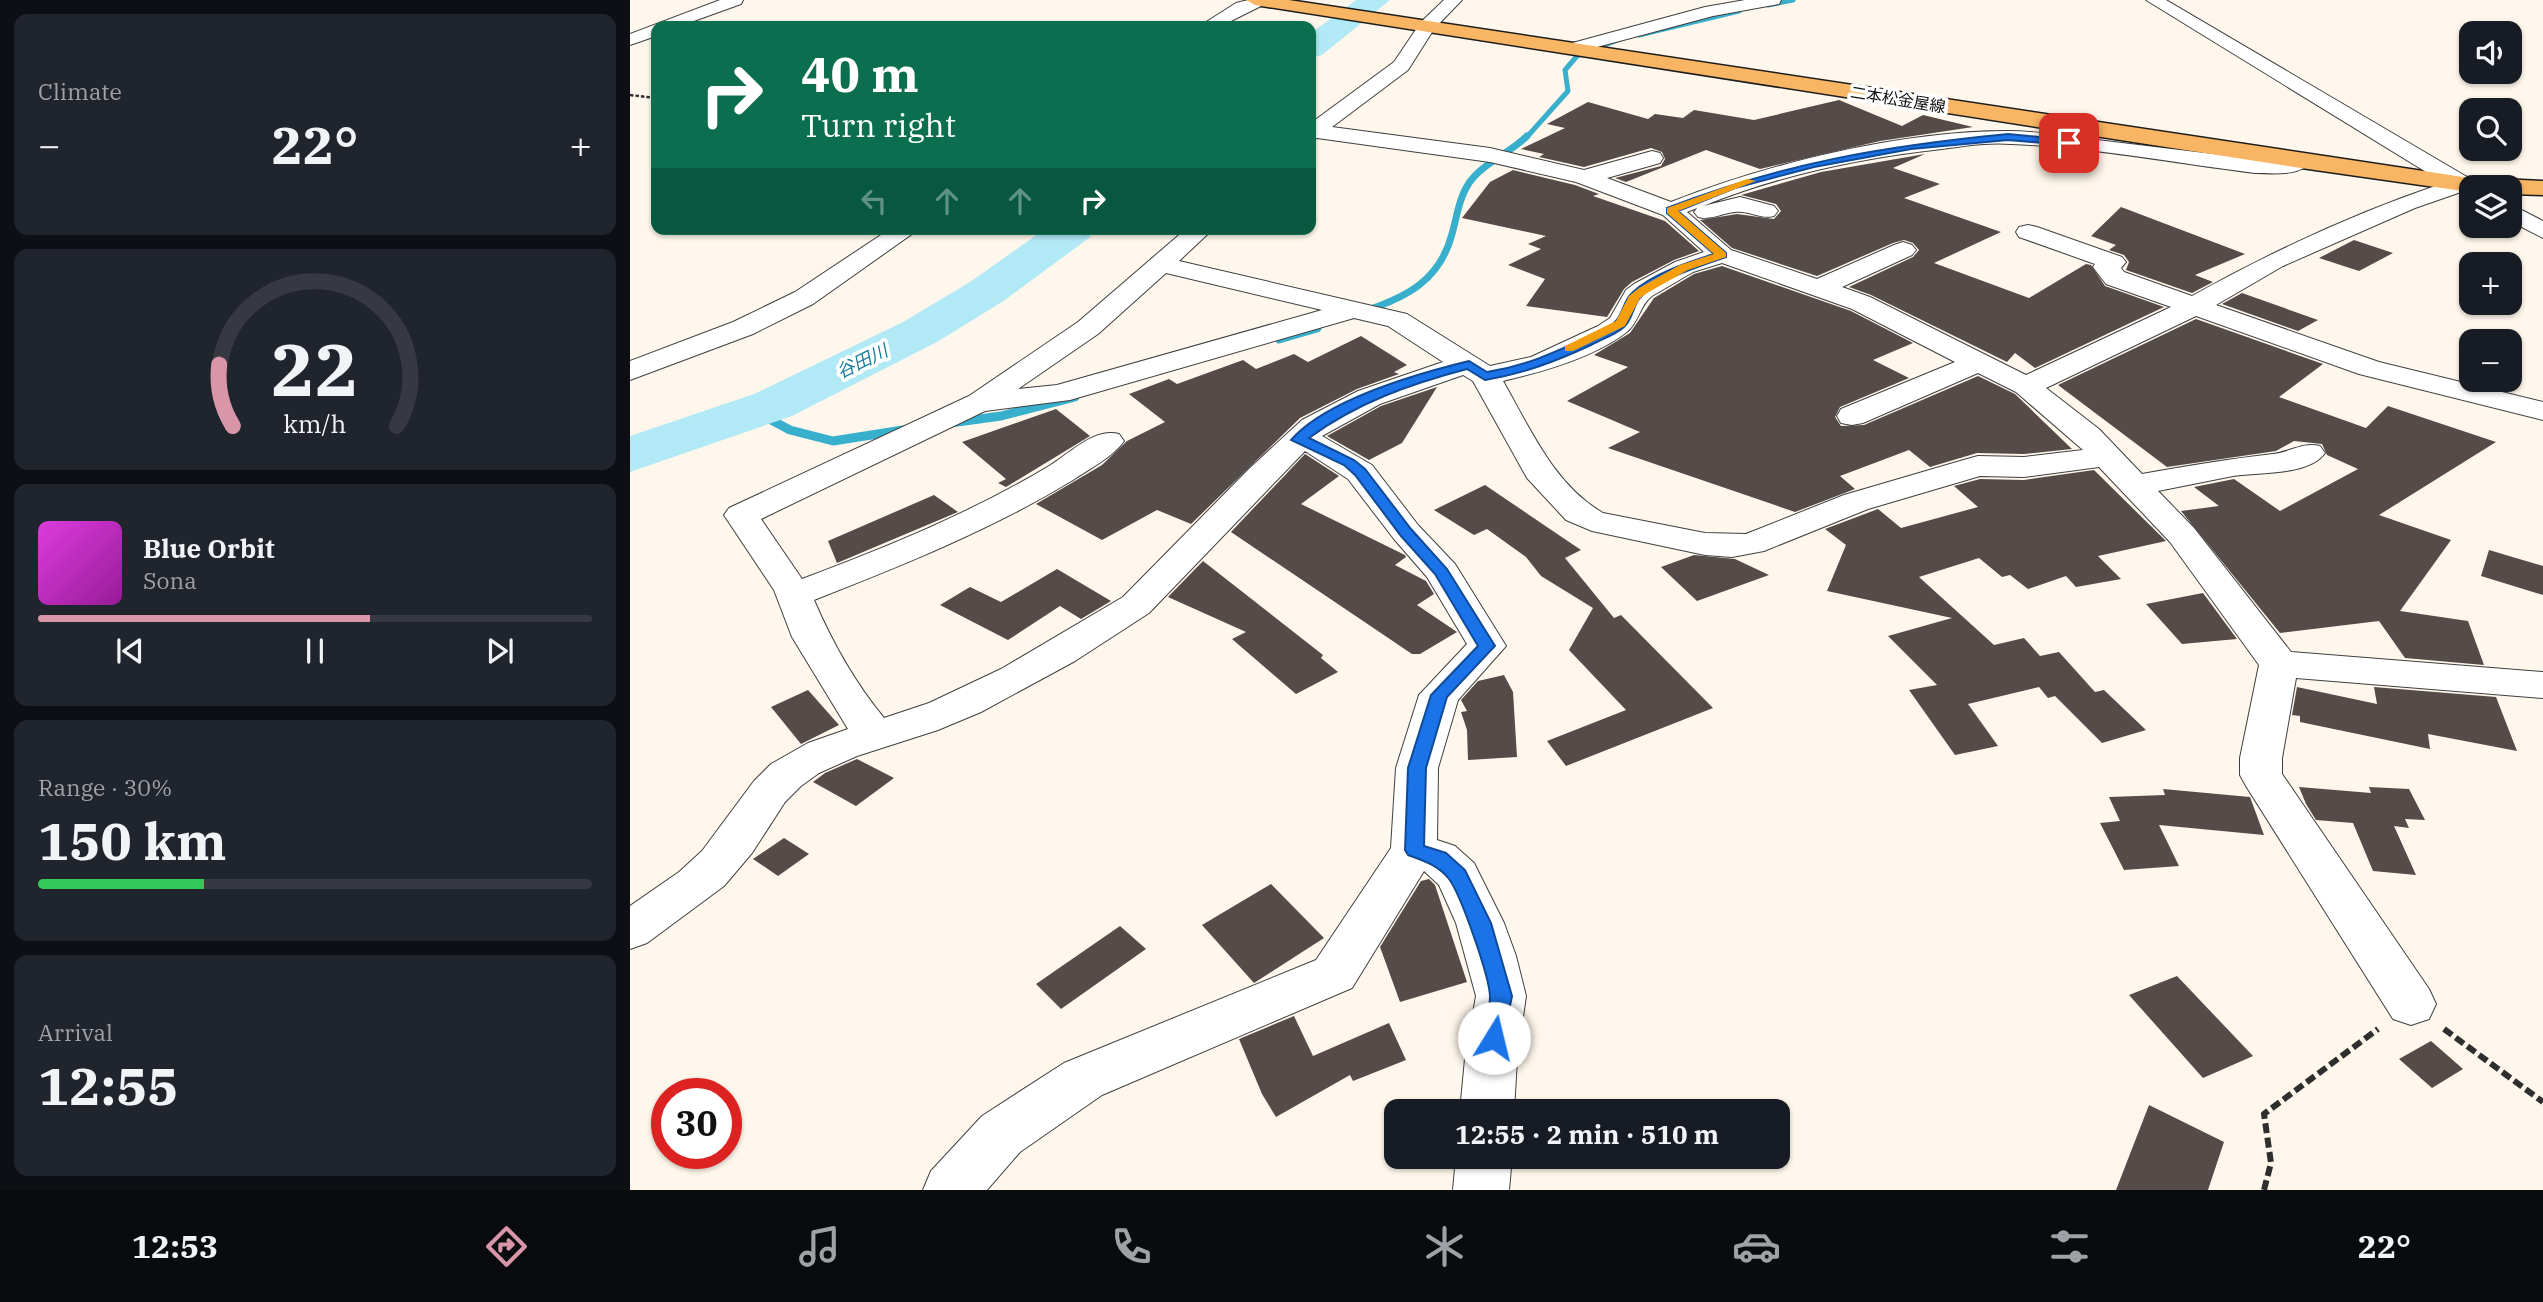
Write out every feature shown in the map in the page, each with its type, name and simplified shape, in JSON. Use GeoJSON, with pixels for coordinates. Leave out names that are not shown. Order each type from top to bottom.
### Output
{"type":"FeatureCollection","features":[{"type":"Feature","properties":{"kind":"main road","name":"二本松金屋線"},"geometry":{"type":"LineString","coordinates":[[1265,1],[2070,126],[2199,153]]}},
{"type":"Feature","properties":{"kind":"main road"},"geometry":{"type":"LineString","coordinates":[[2301,161],[2459,185]]}},
{"type":"Feature","properties":{"kind":"main road"},"geometry":{"type":"LineString","coordinates":[[2522,187],[2543,188]]}},
{"type":"Feature","properties":{"kind":"street"},"geometry":{"type":"LineString","coordinates":[[678,21],[735,0]]}},
{"type":"Feature","properties":{"kind":"street"},"geometry":{"type":"LineString","coordinates":[[1316,129],[1401,66],[1422,25],[1454,0]]}},
{"type":"Feature","properties":{"kind":"street"},"geometry":{"type":"LineString","coordinates":[[1571,49],[1654,19],[1773,0]]}},
{"type":"Feature","properties":{"kind":"street"},"geometry":{"type":"LineString","coordinates":[[2154,0],[2459,181]]}},
{"type":"Feature","properties":{"kind":"street"},"geometry":{"type":"LineString","coordinates":[[1217,21],[1241,7],[1265,1]]}},
{"type":"Feature","properties":{"kind":"street"},"geometry":{"type":"LineString","coordinates":[[1240,21],[1265,1]]}},
{"type":"Feature","properties":{"kind":"street"},"geometry":{"type":"LineString","coordinates":[[630,40],[651,32]]}},
{"type":"Feature","properties":{"kind":"street"},"geometry":{"type":"LineString","coordinates":[[2051,141],[2070,126]]}},
{"type":"Feature","properties":{"kind":"street"},"geometry":{"type":"LineString","coordinates":[[1316,133],[1490,155],[1584,177],[1676,215],[1722,255],[1861,303],[2026,386],[2088,436],[2182,535],[2279,664],[2261,758],[2261,775],[2410,1004]]}},
{"type":"Feature","properties":{"kind":"street"},"geometry":{"type":"LineString","coordinates":[[1676,215],[1732,186],[1814,164],[1911,146],[2008,137],[2199,153],[2283,167],[2301,161]]}},
{"type":"Feature","properties":{"kind":"street"},"geometry":{"type":"LineString","coordinates":[[1584,177],[1652,158]]}},
{"type":"Feature","properties":{"kind":"street"},"geometry":{"type":"LineString","coordinates":[[2026,386],[2195,306],[2274,261],[2407,203],[2459,188]]}},
{"type":"Feature","properties":{"kind":"street"},"geometry":{"type":"LineString","coordinates":[[1676,215],[1740,204],[1766,211]]}},
{"type":"Feature","properties":{"kind":"street"},"geometry":{"type":"LineString","coordinates":[[2522,218],[2543,231]]}},
{"type":"Feature","properties":{"kind":"street"},"geometry":{"type":"LineString","coordinates":[[2028,232],[2113,262],[2106,267],[2115,278],[2369,368],[2543,411]]}},
{"type":"Feature","properties":{"kind":"street"},"geometry":{"type":"LineString","coordinates":[[630,371],[743,328],[804,298],[898,235]]}},
{"type":"Feature","properties":{"kind":"street"},"geometry":{"type":"LineString","coordinates":[[874,734],[854,709],[811,637],[793,595],[741,515],[980,402],[1088,328],[1195,235]]}},
{"type":"Feature","properties":{"kind":"street"},"geometry":{"type":"LineString","coordinates":[[1819,288],[1903,250]]}},
{"type":"Feature","properties":{"kind":"street"},"geometry":{"type":"LineString","coordinates":[[630,930],[704,878],[731,849],[752,815],[784,776],[807,761],[874,734],[906,727],[944,712],[1018,675],[1132,609],[1297,440],[1331,415],[1405,382],[1477,370],[1539,364],[1608,332],[1621,323],[1635,296],[1643,290],[1684,267],[1722,255]]}},
{"type":"Feature","properties":{"kind":"street"},"geometry":{"type":"LineString","coordinates":[[1163,265],[1396,320],[1477,370],[1543,478],[1577,513],[1592,521],[1705,544],[1752,544],[1856,502],[1978,466],[2024,467],[2108,456]]}},
{"type":"Feature","properties":{"kind":"street"},"geometry":{"type":"LineString","coordinates":[[980,402],[1059,394],[1357,309]]}},
{"type":"Feature","properties":{"kind":"street"},"geometry":{"type":"LineString","coordinates":[[1852,416],[1977,363]]}},
{"type":"Feature","properties":{"kind":"street"},"geometry":{"type":"LineString","coordinates":[[951,1190],[1001,1134],[1083,1079],[1334,974],[1415,850],[1417,768],[1439,695],[1487,646],[1442,572],[1406,532],[1360,472],[1312,443],[1297,440]]}},
{"type":"Feature","properties":{"kind":"street"},"geometry":{"type":"LineString","coordinates":[[793,595],[909,551],[985,516],[1068,471],[1108,441]]}},
{"type":"Feature","properties":{"kind":"street"},"geometry":{"type":"LineString","coordinates":[[2135,485],[2237,466],[2280,463],[2308,453]]}},
{"type":"Feature","properties":{"kind":"street"},"geometry":{"type":"LineString","coordinates":[[2279,664],[2543,685]]}},
{"type":"Feature","properties":{"kind":"street"},"geometry":{"type":"LineString","coordinates":[[1415,850],[1439,858],[1458,875],[1480,923],[1491,956],[1501,996],[1488,1099]]}},
{"type":"Feature","properties":{"kind":"street"},"geometry":{"type":"LineString","coordinates":[[1481,1190],[1483,1169]]}},
{"type":"Feature","properties":{"kind":"path"},"geometry":{"type":"LineString","coordinates":[[630,95],[651,97]]}},
{"type":"Feature","properties":{"kind":"path"},"geometry":{"type":"LineString","coordinates":[[2264,1190],[2271,1163],[2264,1114],[2410,1004],[2543,1102]]}},
{"type":"Feature","properties":{"kind":"building"},"geometry":{"type":"Polygon","coordinates":[[[1839,100],[1902,126],[1923,115],[1973,127],[1880,141],[1760,169],[1706,150],[1626,182],[1615,178],[1661,166],[1665,159],[1662,152],[1651,148],[1584,167],[1539,157],[1544,154],[1521,149],[1565,128],[1547,124],[1588,102],[1648,119],[1655,114],[1683,118],[1694,110],[1754,120],[1839,100]]]}},
{"type":"Feature","properties":{"kind":"building"},"geometry":{"type":"Polygon","coordinates":[[[1925,154],[1893,168],[1940,184],[1904,198],[2001,232],[1934,263],[2029,298],[2086,264],[2091,265],[2105,286],[2164,307],[2035,368],[2015,353],[2007,362],[1871,295],[1849,287],[1913,257],[1919,250],[1913,243],[1904,240],[1893,243],[1817,276],[1732,248],[1700,220],[1737,214],[1774,219],[1781,211],[1776,204],[1741,195],[1821,172],[1925,154]]]}},
{"type":"Feature","properties":{"kind":"building"},"geometry":{"type":"Polygon","coordinates":[[[1513,170],[1575,185],[1599,194],[1593,196],[1665,221],[1699,251],[1674,260],[1632,282],[1624,289],[1607,317],[1526,306],[1545,279],[1508,265],[1541,249],[1528,244],[1546,236],[1462,218],[1490,182],[1513,170]]]}},
{"type":"Feature","properties":{"kind":"building"},"geometry":{"type":"Polygon","coordinates":[[[2121,207],[2245,254],[2195,275],[2213,282],[2192,293],[2126,270],[2129,262],[2124,255],[2109,250],[2116,245],[2091,236],[2121,207]]]}},
{"type":"Feature","properties":{"kind":"building"},"geometry":{"type":"Polygon","coordinates":[[[2354,240],[2393,253],[2359,271],[2319,258],[2354,240]]]}},
{"type":"Feature","properties":{"kind":"building"},"geometry":{"type":"Polygon","coordinates":[[[1722,266],[1851,311],[1913,343],[1873,360],[1909,378],[1840,407],[1835,417],[1841,426],[1864,425],[1978,376],[2015,394],[2072,449],[2024,454],[1977,453],[1930,467],[1909,450],[1840,476],[1855,489],[1795,512],[1608,448],[1640,432],[1567,401],[1628,367],[1594,355],[1630,333],[1654,298],[1694,274],[1722,266]]]}},
{"type":"Feature","properties":{"kind":"building"},"geometry":{"type":"Polygon","coordinates":[[[2242,293],[2318,320],[2298,331],[2222,304],[2242,293]]]}},
{"type":"Feature","properties":{"kind":"building"},"geometry":{"type":"Polygon","coordinates":[[[2196,319],[2323,364],[2279,397],[2366,428],[2388,406],[2496,442],[2379,515],[2451,540],[2400,611],[2468,621],[2484,665],[2405,658],[2379,621],[2280,633],[2181,511],[2219,506],[2194,487],[2234,479],[2280,511],[2358,469],[2327,455],[2322,444],[2294,441],[2276,451],[2167,467],[2058,385],[2196,319]]]}},
{"type":"Feature","properties":{"kind":"building"},"geometry":{"type":"Polygon","coordinates":[[[1361,336],[1407,365],[1394,372],[1399,374],[1357,389],[1300,418],[1191,524],[1157,510],[1102,540],[1036,504],[1102,465],[1127,441],[1165,422],[1129,394],[1169,379],[1177,384],[1243,360],[1256,369],[1294,354],[1308,362],[1361,336]]]}},
{"type":"Feature","properties":{"kind":"building"},"geometry":{"type":"Polygon","coordinates":[[[1437,387],[1402,443],[1369,460],[1327,436],[1381,406],[1437,387]]]}},
{"type":"Feature","properties":{"kind":"building"},"geometry":{"type":"Polygon","coordinates":[[[1056,409],[1090,436],[1006,487],[998,483],[1006,479],[962,442],[1056,409]]]}},
{"type":"Feature","properties":{"kind":"building"},"geometry":{"type":"Polygon","coordinates":[[[1305,454],[1339,476],[1301,504],[1405,555],[1406,557],[1395,565],[1426,581],[1434,594],[1417,605],[1457,632],[1420,654],[1412,654],[1231,532],[1305,454]]]}},
{"type":"Feature","properties":{"kind":"building"},"geometry":{"type":"Polygon","coordinates":[[[2094,470],[2166,541],[2098,556],[2121,579],[2076,587],[2066,576],[2028,589],[2010,575],[2002,577],[1979,558],[1919,577],[1994,645],[2024,638],[2040,656],[2059,652],[2095,692],[2104,690],[2146,730],[2102,743],[2055,696],[2048,698],[2039,687],[1968,704],[1998,746],[1955,755],[1909,690],[1937,685],[1888,636],[1952,618],[1827,591],[1846,545],[1825,529],[1878,509],[1901,528],[1978,507],[1954,486],[1980,479],[2024,480],[2094,470]]]}},
{"type":"Feature","properties":{"kind":"building"},"geometry":{"type":"Polygon","coordinates":[[[1485,485],[1581,550],[1565,558],[1614,618],[1621,615],[1713,708],[1566,766],[1547,741],[1626,710],[1569,650],[1593,608],[1541,576],[1526,557],[1487,529],[1474,535],[1434,510],[1485,485]]]}},
{"type":"Feature","properties":{"kind":"building"},"geometry":{"type":"Polygon","coordinates":[[[934,495],[958,512],[837,563],[828,541],[934,495]]]}},
{"type":"Feature","properties":{"kind":"building"},"geometry":{"type":"Polygon","coordinates":[[[2489,550],[2543,566],[2543,595],[2481,576],[2489,550]]]}},
{"type":"Feature","properties":{"kind":"building"},"geometry":{"type":"Polygon","coordinates":[[[1694,555],[1735,559],[1769,575],[1697,601],[1661,567],[1694,555]]]}},
{"type":"Feature","properties":{"kind":"building"},"geometry":{"type":"Polygon","coordinates":[[[1203,561],[1323,655],[1321,658],[1338,672],[1296,694],[1232,639],[1246,632],[1168,597],[1203,561]]]}},
{"type":"Feature","properties":{"kind":"building"},"geometry":{"type":"Polygon","coordinates":[[[1057,569],[1111,601],[1081,619],[1060,606],[1008,640],[940,605],[970,587],[1001,602],[1057,569]]]}},
{"type":"Feature","properties":{"kind":"building"},"geometry":{"type":"Polygon","coordinates":[[[2203,593],[2237,639],[2182,644],[2146,604],[2203,593]]]}},
{"type":"Feature","properties":{"kind":"building"},"geometry":{"type":"Polygon","coordinates":[[[1504,675],[1513,692],[1517,757],[1468,760],[1467,730],[1461,712],[1467,711],[1461,700],[1478,681],[1504,675]]]}},
{"type":"Feature","properties":{"kind":"building"},"geometry":{"type":"Polygon","coordinates":[[[2297,687],[2377,704],[2374,687],[2496,697],[2517,751],[2428,734],[2430,749],[2300,722],[2300,716],[2292,715],[2297,687]]]}},
{"type":"Feature","properties":{"kind":"building"},"geometry":{"type":"Polygon","coordinates":[[[808,690],[839,725],[801,744],[771,707],[808,690]]]}},
{"type":"Feature","properties":{"kind":"building"},"geometry":{"type":"Polygon","coordinates":[[[857,759],[894,778],[856,806],[813,782],[825,773],[857,759]]]}},
{"type":"Feature","properties":{"kind":"building"},"geometry":{"type":"Polygon","coordinates":[[[2299,787],[2371,793],[2369,787],[2409,789],[2425,820],[2405,819],[2409,828],[2394,826],[2416,875],[2373,871],[2353,823],[2316,820],[2299,787]]]}},
{"type":"Feature","properties":{"kind":"building"},"geometry":{"type":"Polygon","coordinates":[[[2163,789],[2250,797],[2264,835],[2159,825],[2179,866],[2124,870],[2100,823],[2120,821],[2109,797],[2165,795],[2163,789]]]}},
{"type":"Feature","properties":{"kind":"building"},"geometry":{"type":"Polygon","coordinates":[[[784,838],[809,854],[778,876],[753,859],[784,838]]]}},
{"type":"Feature","properties":{"kind":"building"},"geometry":{"type":"Polygon","coordinates":[[[1429,879],[1435,885],[1467,982],[1400,1002],[1380,947],[1421,881],[1429,879]]]}},
{"type":"Feature","properties":{"kind":"building"},"geometry":{"type":"Polygon","coordinates":[[[1271,884],[1324,938],[1254,983],[1202,925],[1271,884]]]}},
{"type":"Feature","properties":{"kind":"building"},"geometry":{"type":"Polygon","coordinates":[[[1120,926],[1146,949],[1061,1009],[1036,984],[1120,926]]]}},
{"type":"Feature","properties":{"kind":"building"},"geometry":{"type":"Polygon","coordinates":[[[2177,976],[2253,1056],[2203,1078],[2129,995],[2177,976]]]}},
{"type":"Feature","properties":{"kind":"building"},"geometry":{"type":"Polygon","coordinates":[[[1294,1016],[1313,1056],[1389,1023],[1406,1060],[1353,1081],[1350,1075],[1276,1117],[1262,1094],[1239,1039],[1294,1016]]]}},
{"type":"Feature","properties":{"kind":"building"},"geometry":{"type":"Polygon","coordinates":[[[2431,1041],[2463,1069],[2432,1088],[2399,1059],[2431,1041]]]}},
{"type":"Feature","properties":{"kind":"building"},"geometry":{"type":"Polygon","coordinates":[[[2149,1105],[2224,1142],[2208,1190],[2116,1190],[2149,1105]]]}},
{"type":"Feature","properties":{"kind":"waterway","name":"谷田川"},"geometry":{"type":"LineString","coordinates":[[1316,44],[1375,0]]}},
{"type":"Feature","properties":{"kind":"waterway"},"geometry":{"type":"LineString","coordinates":[[1768,5],[1793,0]]}},
{"type":"Feature","properties":{"kind":"waterway"},"geometry":{"type":"LineString","coordinates":[[1639,35],[1739,11]]}},
{"type":"Feature","properties":{"kind":"waterway"},"geometry":{"type":"LineString","coordinates":[[1526,138],[1568,91],[1565,70],[1577,56],[1620,39]]}},
{"type":"Feature","properties":{"kind":"waterway"},"geometry":{"type":"LineString","coordinates":[[1365,311],[1408,293],[1430,275],[1447,250],[1469,183],[1527,136]]}},
{"type":"Feature","properties":{"kind":"waterway","name":"谷田川"},"geometry":{"type":"LineString","coordinates":[[630,455],[773,405],[920,332],[986,292],[1066,235]]}},
{"type":"Feature","properties":{"kind":"waterway"},"geometry":{"type":"LineString","coordinates":[[1279,339],[1317,328]]}},
{"type":"Feature","properties":{"kind":"waterway"},"geometry":{"type":"LineString","coordinates":[[950,423],[1001,416],[1075,397]]}},
{"type":"Feature","properties":{"kind":"waterway"},"geometry":{"type":"LineString","coordinates":[[754,411],[790,430],[833,441],[903,430]]}},
{"type":"Feature","properties":{"kind":"slow traffic"},"geometry":{"type":"LineString","coordinates":[[1569,349],[1608,332],[1621,323],[1635,296],[1643,290],[1684,267],[1722,255],[1671,210],[1751,181]]}},
{"type":"Feature","properties":{"kind":"route"},"geometry":{"type":"LineString","coordinates":[[1494,1038],[1501,996],[1480,923],[1458,875],[1439,858],[1415,850],[1417,768],[1439,695],[1487,646],[1442,572],[1406,532],[1360,472],[1312,443],[1297,440],[1331,415],[1405,382],[1469,364],[1485,376],[1512,372],[1539,364],[1608,332],[1621,323],[1635,296],[1643,290],[1684,267],[1722,255],[1671,210],[1732,186],[1814,164],[1911,146],[2008,137],[2069,143]]}}]}
